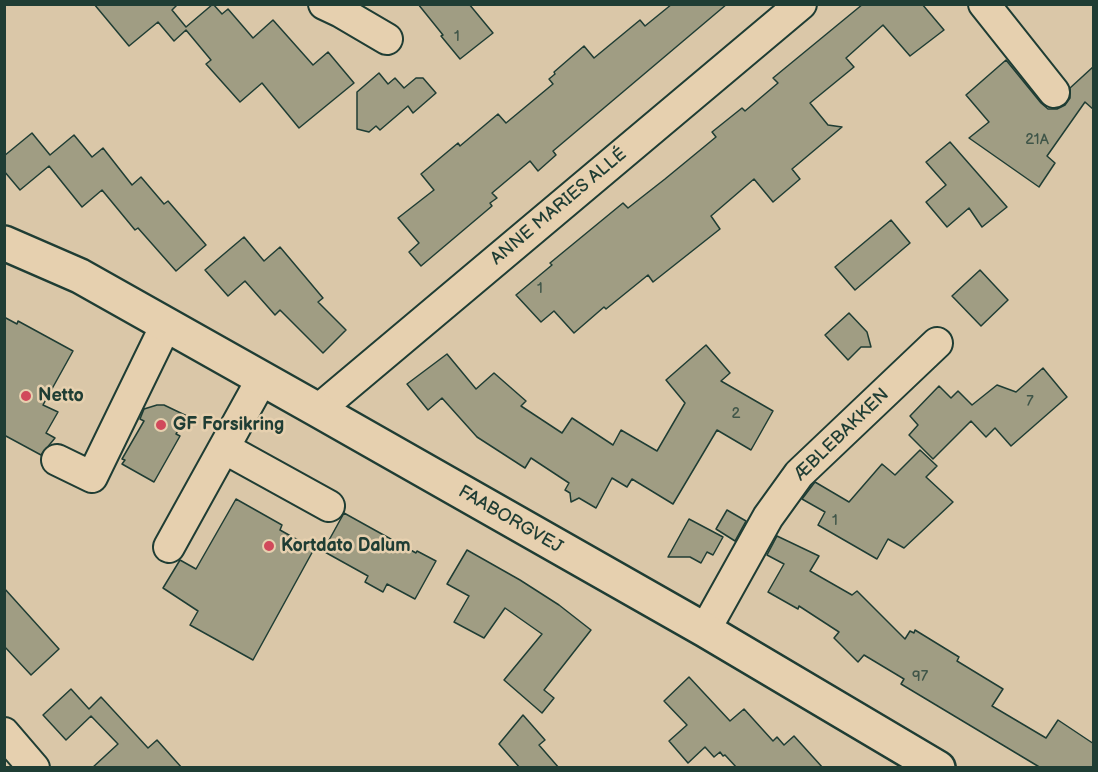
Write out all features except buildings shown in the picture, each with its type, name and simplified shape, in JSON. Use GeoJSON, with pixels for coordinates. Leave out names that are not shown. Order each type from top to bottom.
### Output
{"type":"FeatureCollection","features":[{"type":"Feature","properties":{"kind":"main road","name":"FAABORGVEJ"},"geometry":{"type":"LineString","coordinates":[[4,224],[80,276],[705,630],[938,768]]}},
{"type":"Feature","properties":{"kind":"main road","name":"FAABORGVEJ"},"geometry":{"type":"LineString","coordinates":[[4,243],[80,276]]}},
{"type":"Feature","properties":{"kind":"street"},"geometry":{"type":"LineString","coordinates":[[324,4],[387,39]]}},
{"type":"Feature","properties":{"kind":"street","name":"ANNE MARIES ALLÉ"},"geometry":{"type":"LineString","coordinates":[[318,410],[801,4]]}},
{"type":"Feature","properties":{"kind":"street"},"geometry":{"type":"LineString","coordinates":[[984,4],[1054,92]]}},
{"type":"Feature","properties":{"kind":"street"},"geometry":{"type":"LineString","coordinates":[[57,460],[92,477],[166,325]]}},
{"type":"Feature","properties":{"kind":"street","name":"ÆBLEBAKKEN"},"geometry":{"type":"LineString","coordinates":[[705,630],[768,517],[799,474],[937,343]]}},
{"type":"Feature","properties":{"kind":"street"},"geometry":{"type":"LineString","coordinates":[[169,547],[262,379]]}},
{"type":"Feature","properties":{"kind":"street"},"geometry":{"type":"LineString","coordinates":[[224,448],[329,506]]}},
{"type":"Feature","properties":{"kind":"street"},"geometry":{"type":"LineString","coordinates":[[4,733],[34,768]]}},
{"type":"Feature","properties":{"kind":"place","name":"Netto"},"geometry":{"type":"Point","coordinates":[26,396]}},
{"type":"Feature","properties":{"kind":"place","name":"GF Forsikring"},"geometry":{"type":"Point","coordinates":[161,425]}},
{"type":"Feature","properties":{"kind":"place","name":"Kortdato Dalum"},"geometry":{"type":"Point","coordinates":[269,546]}}]}
